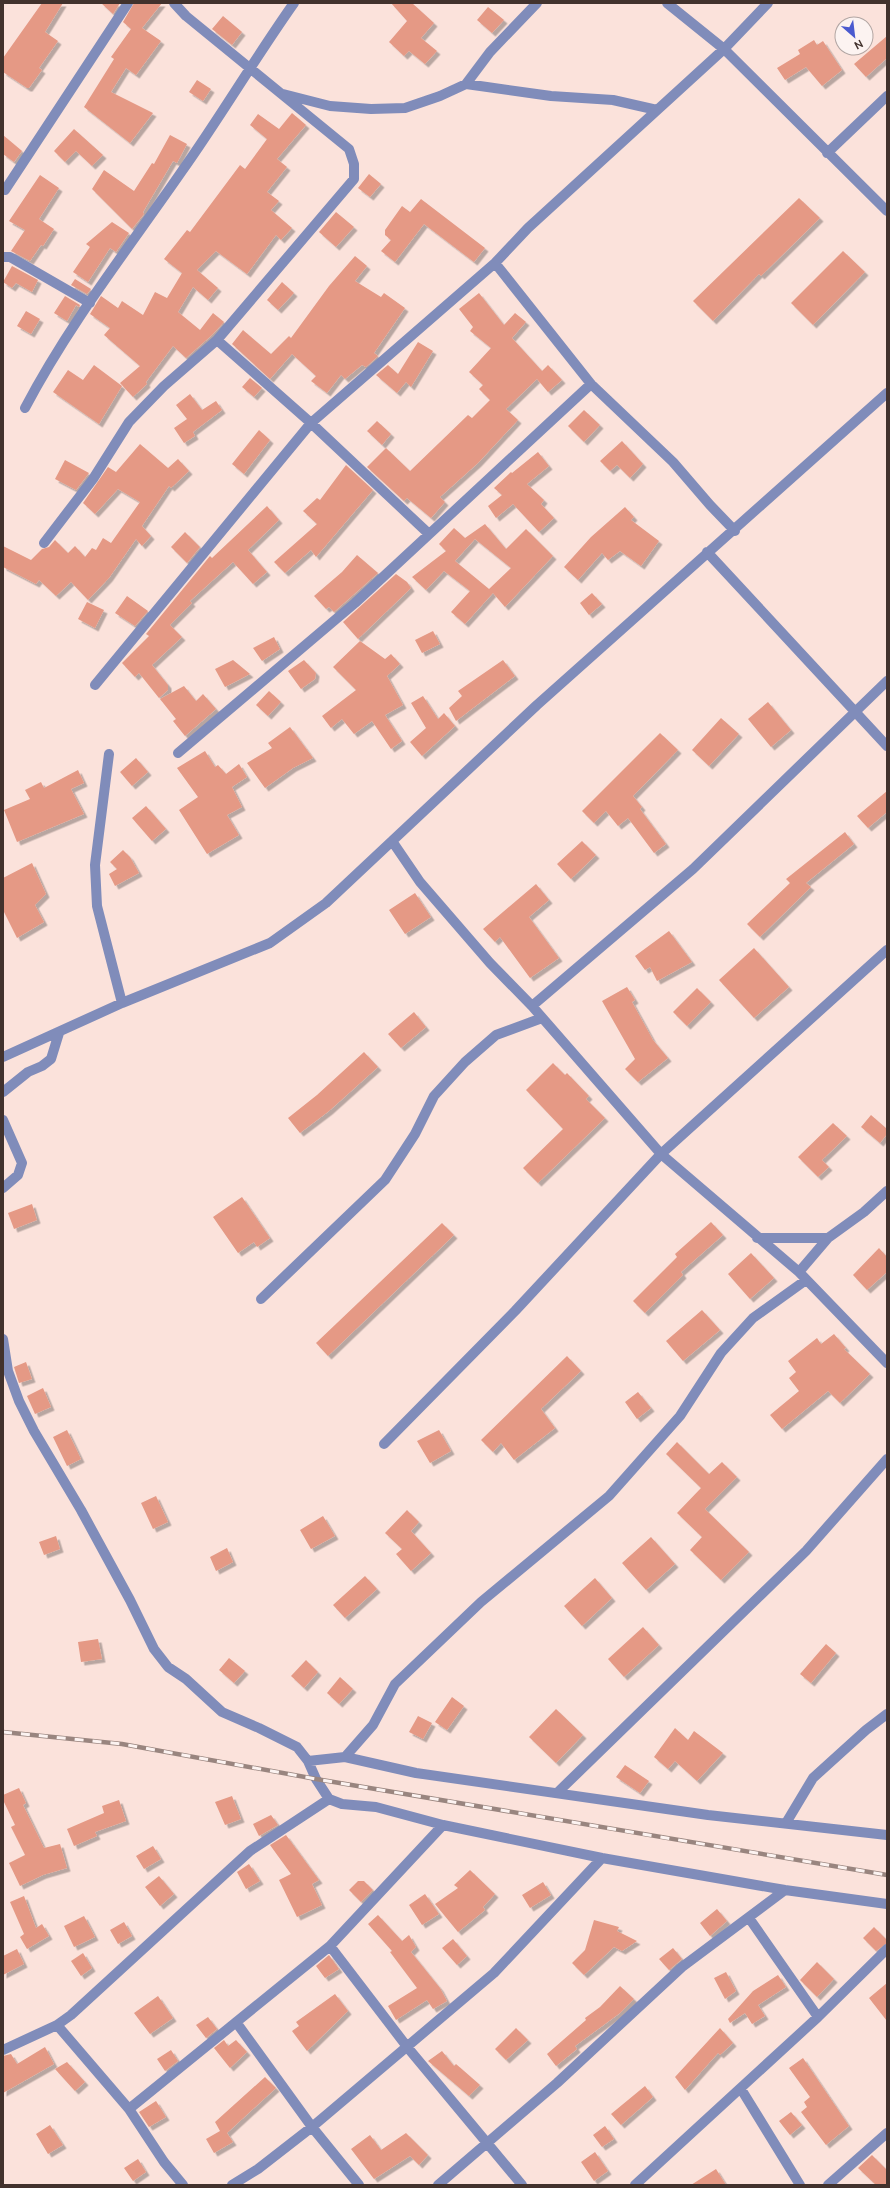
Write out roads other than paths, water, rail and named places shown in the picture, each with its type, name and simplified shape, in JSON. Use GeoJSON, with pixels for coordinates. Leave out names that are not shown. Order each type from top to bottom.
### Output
{"type":"FeatureCollection","features":[{"type":"Feature","properties":{"kind":"street"},"geometry":{"type":"LineString","coordinates":[[5,190],[128,3]]}},
{"type":"Feature","properties":{"kind":"street"},"geometry":{"type":"LineString","coordinates":[[44,543],[93,479],[129,422],[164,386],[217,340],[354,179],[354,164],[348,149],[186,16],[174,3]]}},
{"type":"Feature","properties":{"kind":"street"},"geometry":{"type":"LineString","coordinates":[[25,408],[44,373],[90,303],[222,114],[294,3]]}},
{"type":"Feature","properties":{"kind":"street"},"geometry":{"type":"LineString","coordinates":[[279,93],[330,106],[371,109],[405,108],[440,96],[466,84],[490,52],[537,3]]}},
{"type":"Feature","properties":{"kind":"street"},"geometry":{"type":"LineString","coordinates":[[667,3],[724,49],[827,153],[887,210]]}},
{"type":"Feature","properties":{"kind":"street"},"geometry":{"type":"LineString","coordinates":[[95,685],[311,423],[494,263],[528,228],[724,49],[768,3]]}},
{"type":"Feature","properties":{"kind":"street"},"geometry":{"type":"LineString","coordinates":[[466,84],[551,96],[613,100],[657,110]]}},
{"type":"Feature","properties":{"kind":"street"},"geometry":{"type":"LineString","coordinates":[[827,153],[887,96]]}},
{"type":"Feature","properties":{"kind":"street"},"geometry":{"type":"LineString","coordinates":[[3,257],[10,256],[90,303]]}},
{"type":"Feature","properties":{"kind":"street"},"geometry":{"type":"LineString","coordinates":[[494,263],[591,384],[673,462],[710,505],[735,531]]}},
{"type":"Feature","properties":{"kind":"street"},"geometry":{"type":"LineString","coordinates":[[217,340],[311,423],[429,534]]}},
{"type":"Feature","properties":{"kind":"street"},"geometry":{"type":"LineString","coordinates":[[178,753],[296,655],[591,384]]}},
{"type":"Feature","properties":{"kind":"street"},"geometry":{"type":"LineString","coordinates":[[3,1057],[59,1033],[122,1003],[270,943],[326,903],[538,705],[707,552],[735,531],[887,393]]}},
{"type":"Feature","properties":{"kind":"street"},"geometry":{"type":"LineString","coordinates":[[707,552],[887,746]]}},
{"type":"Feature","properties":{"kind":"street"},"geometry":{"type":"LineString","coordinates":[[532,1006],[693,869],[856,713],[887,681]]}},
{"type":"Feature","properties":{"kind":"street"},"geometry":{"type":"LineString","coordinates":[[109,754],[95,865],[97,906],[122,1003]]}},
{"type":"Feature","properties":{"kind":"street"},"geometry":{"type":"LineString","coordinates":[[392,841],[430,894],[490,963],[532,1006],[661,1154],[757,1238],[799,1272],[887,1363]]}},
{"type":"Feature","properties":{"kind":"street"},"geometry":{"type":"LineString","coordinates":[[384,1444],[515,1311],[661,1154],[887,950]]}},
{"type":"Feature","properties":{"kind":"street"},"geometry":{"type":"LineString","coordinates":[[261,1299],[385,1180],[415,1134],[434,1096],[465,1062],[496,1035],[542,1018]]}},
{"type":"Feature","properties":{"kind":"street"},"geometry":{"type":"LineString","coordinates":[[3,1092],[23,1076],[42,1066],[51,1059],[59,1033]]}},
{"type":"Feature","properties":{"kind":"street"},"geometry":{"type":"LineString","coordinates":[[3,1120],[22,1163],[18,1175],[3,1188]]}},
{"type":"Feature","properties":{"kind":"street"},"geometry":{"type":"LineString","coordinates":[[799,1272],[828,1238],[864,1212],[887,1191]]}},
{"type":"Feature","properties":{"kind":"street"},"geometry":{"type":"LineString","coordinates":[[757,1238],[828,1238]]}},
{"type":"Feature","properties":{"kind":"street"},"geometry":{"type":"LineString","coordinates":[[345,1757],[373,1725],[395,1684],[481,1602],[609,1496],[680,1416],[721,1353],[753,1318],[806,1280]]}},
{"type":"Feature","properties":{"kind":"street"},"geometry":{"type":"LineString","coordinates":[[3,1339],[8,1371],[31,1425],[130,1600],[154,1649],[168,1667],[186,1679],[222,1712],[297,1747],[308,1761],[316,1779],[329,1799],[342,1804],[376,1807],[443,1826],[602,1858],[785,1890],[887,1904]]}},
{"type":"Feature","properties":{"kind":"street"},"geometry":{"type":"LineString","coordinates":[[557,1793],[806,1551],[887,1459]]}},
{"type":"Feature","properties":{"kind":"street"},"geometry":{"type":"LineString","coordinates":[[786,1823],[813,1778],[866,1730],[887,1714]]}},
{"type":"Feature","properties":{"kind":"street"},"geometry":{"type":"LineString","coordinates":[[308,1761],[345,1757],[416,1773],[708,1815],[887,1835]]}},
{"type":"Feature","properties":{"kind":"street"},"geometry":{"type":"LineString","coordinates":[[3,2050],[57,2025],[71,2015],[250,1851],[329,1799]]}},
{"type":"Feature","properties":{"kind":"street"},"geometry":{"type":"LineString","coordinates":[[129,2109],[330,1946],[443,1826]]}},
{"type":"Feature","properties":{"kind":"street"},"geometry":{"type":"LineString","coordinates":[[232,2185],[258,2169],[312,2126],[408,2048],[494,1973],[602,1858]]}},
{"type":"Feature","properties":{"kind":"street"},"geometry":{"type":"LineString","coordinates":[[438,2185],[557,2083],[682,1968],[785,1890]]}},
{"type":"Feature","properties":{"kind":"street"},"geometry":{"type":"LineString","coordinates":[[749,1918],[818,2017]]}},
{"type":"Feature","properties":{"kind":"street"},"geometry":{"type":"LineString","coordinates":[[330,1946],[408,2048],[486,2144],[522,2185]]}},
{"type":"Feature","properties":{"kind":"street"},"geometry":{"type":"LineString","coordinates":[[635,2185],[818,2017],[887,1949]]}},
{"type":"Feature","properties":{"kind":"street"},"geometry":{"type":"LineString","coordinates":[[236,2022],[312,2126],[359,2185]]}},
{"type":"Feature","properties":{"kind":"street"},"geometry":{"type":"LineString","coordinates":[[57,2025],[129,2109],[164,2162],[183,2185]]}},
{"type":"Feature","properties":{"kind":"street"},"geometry":{"type":"LineString","coordinates":[[741,2089],[800,2185]]}},
{"type":"Feature","properties":{"kind":"street"},"geometry":{"type":"LineString","coordinates":[[828,2185],[887,2133]]}},
{"type":"Feature","properties":{"kind":"railway"},"geometry":{"type":"LineString","coordinates":[[3,1732],[122,1744],[316,1779],[887,1875]]}}]}
